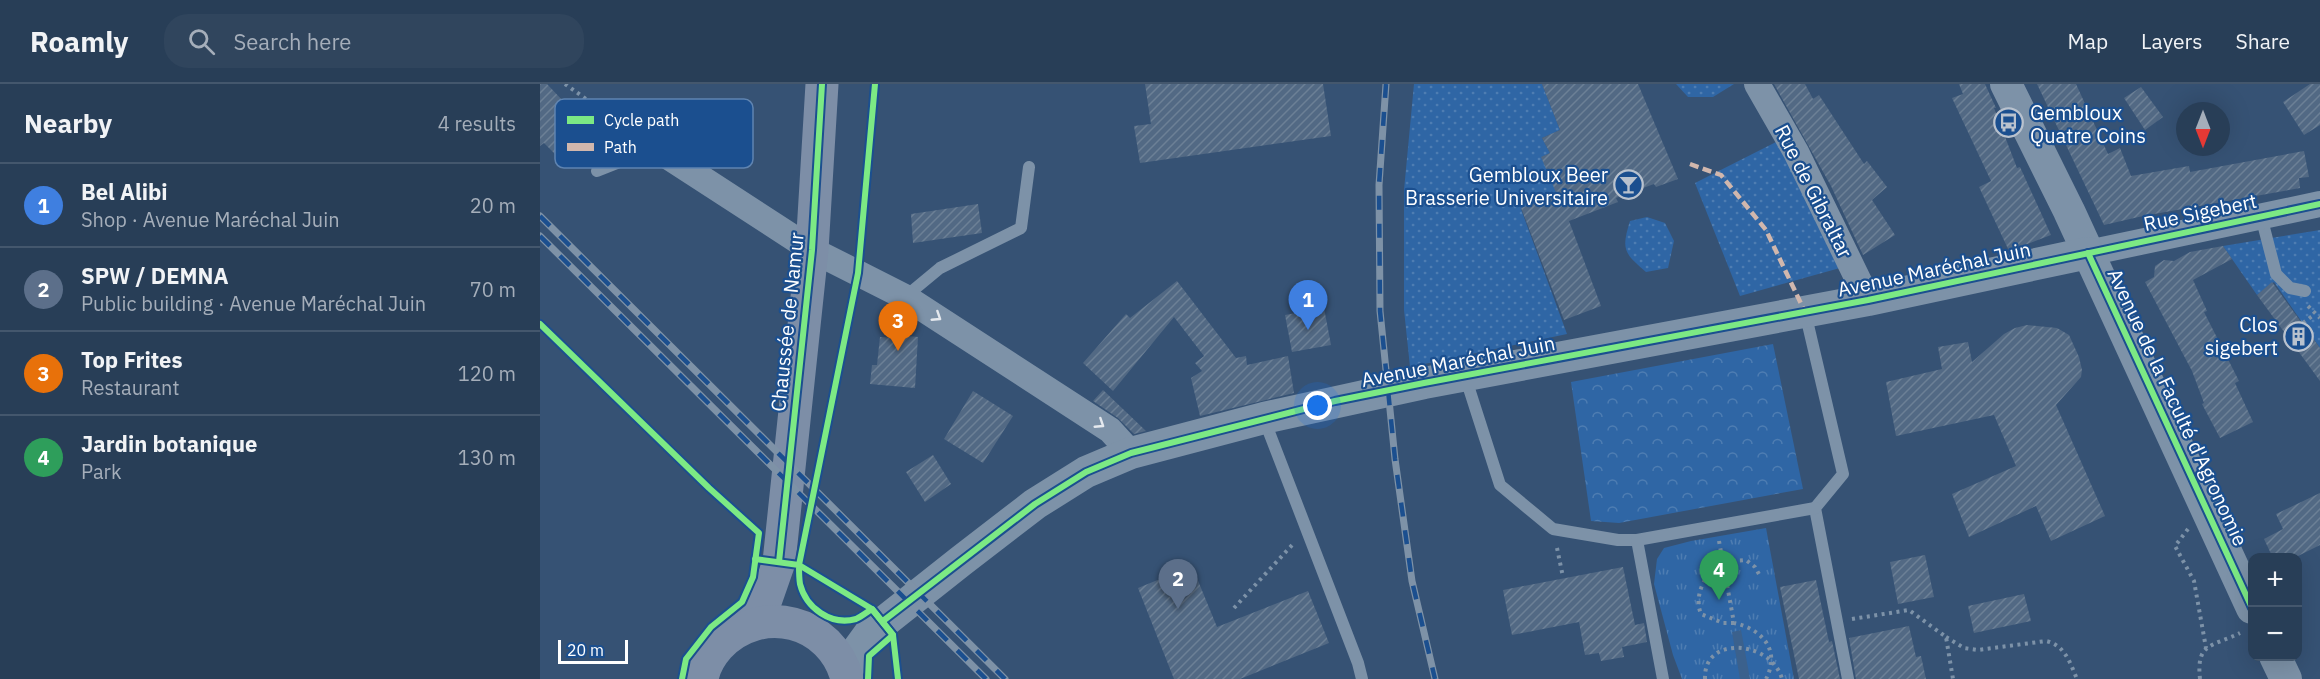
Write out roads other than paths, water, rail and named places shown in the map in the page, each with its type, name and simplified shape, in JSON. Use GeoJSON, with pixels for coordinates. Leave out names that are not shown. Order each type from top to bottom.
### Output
{"type":"FeatureCollection","features":[{"type":"Feature","properties":{"kind":"main road","name":"Chaussée de Namur"},"geometry":{"type":"LineString","coordinates":[[793,624],[781,592],[780,553],[812,250],[822,84]]}},
{"type":"Feature","properties":{"kind":"main road","name":"Chaussée de Namur"},"geometry":{"type":"LineString","coordinates":[[747,626],[764,605],[780,553]]}},
{"type":"Feature","properties":{"kind":"main road"},"geometry":{"type":"LineString","coordinates":[[702,679],[712,653],[728,637],[747,626],[772,620],[811,630],[823,638],[837,654],[847,676]]}},
{"type":"Feature","properties":{"kind":"street","name":"Rue de Gibraltar"},"geometry":{"type":"LineString","coordinates":[[1757,84],[1796,152],[1868,300]]}},
{"type":"Feature","properties":{"kind":"street","name":"Avenue de la Faculté d'Agronomie"},"geometry":{"type":"LineString","coordinates":[[2006,84],[2088,253],[2205,505],[2248,614]]}},
{"type":"Feature","properties":{"kind":"street"},"geometry":{"type":"LineString","coordinates":[[686,168],[812,250],[905,297],[1110,430],[1131,453]]}},
{"type":"Feature","properties":{"kind":"street","name":"Rue Sigebert"},"geometry":{"type":"LineString","coordinates":[[2088,253],[2320,204]]}},
{"type":"Feature","properties":{"kind":"street","name":"Avenue Maréchal Juin"},"geometry":{"type":"LineString","coordinates":[[847,676],[862,642],[883,621],[1035,504],[1086,472],[1131,453],[1335,401],[1868,300],[2088,253]]}},
{"type":"Feature","properties":{"kind":"street","name":"Avenue Maréchal Juin"},"geometry":{"type":"LineString","coordinates":[[823,638],[856,634],[883,621]]}},
{"type":"Feature","properties":{"kind":"street"},"geometry":{"type":"LineString","coordinates":[[2277,661],[2286,679]]}},
{"type":"Feature","properties":{"kind":"lane"},"geometry":{"type":"LineString","coordinates":[[905,297],[940,268],[1022,228],[1029,167]]}},
{"type":"Feature","properties":{"kind":"lane"},"geometry":{"type":"LineString","coordinates":[[597,171],[605,168]]}},
{"type":"Feature","properties":{"kind":"lane"},"geometry":{"type":"LineString","coordinates":[[2261,216],[2276,274],[2290,288],[2305,291]]}},
{"type":"Feature","properties":{"kind":"lane"},"geometry":{"type":"LineString","coordinates":[[1454,377],[1500,485],[1553,529],[1618,540],[1637,540],[1815,508],[1843,474],[1805,312]]}},
{"type":"Feature","properties":{"kind":"lane"},"geometry":{"type":"LineString","coordinates":[[1264,418],[1358,663],[1362,679]]}},
{"type":"Feature","properties":{"kind":"lane"},"geometry":{"type":"LineString","coordinates":[[1815,508],[1848,679]]}},
{"type":"Feature","properties":{"kind":"lane"},"geometry":{"type":"LineString","coordinates":[[1637,540],[1663,679]]}},
{"type":"Feature","properties":{"kind":"railway"},"geometry":{"type":"LineString","coordinates":[[1386,84],[1379,185],[1380,311],[1395,459],[1412,581],[1435,679]]}},
{"type":"Feature","properties":{"kind":"railway"},"geometry":{"type":"LineString","coordinates":[[540,216],[1005,679]]}},
{"type":"Feature","properties":{"kind":"railway"},"geometry":{"type":"LineString","coordinates":[[540,236],[986,679]]}},
{"type":"Feature","properties":{"kind":"place","name":"Gembloux Quatre Coins"},"geometry":{"type":"Point","coordinates":[2009,123]}},
{"type":"Feature","properties":{"kind":"place","name":"Gembloux Beer Brasserie Universitaire"},"geometry":{"type":"Point","coordinates":[1629,185]}},
{"type":"Feature","properties":{"kind":"place","name":"Bel Alibi"},"geometry":{"type":"Point","coordinates":[1308,330]}},
{"type":"Feature","properties":{"kind":"place","name":"Clos sigebert"},"geometry":{"type":"Point","coordinates":[2299,336]}},
{"type":"Feature","properties":{"kind":"place","name":"Top Frites"},"geometry":{"type":"Point","coordinates":[898,351]}},
{"type":"Feature","properties":{"kind":"place","name":"Jardin botanique"},"geometry":{"type":"Point","coordinates":[1719,600]}},
{"type":"Feature","properties":{"kind":"place","name":"SPW / DEMNA"},"geometry":{"type":"Point","coordinates":[1178,609]}}]}
